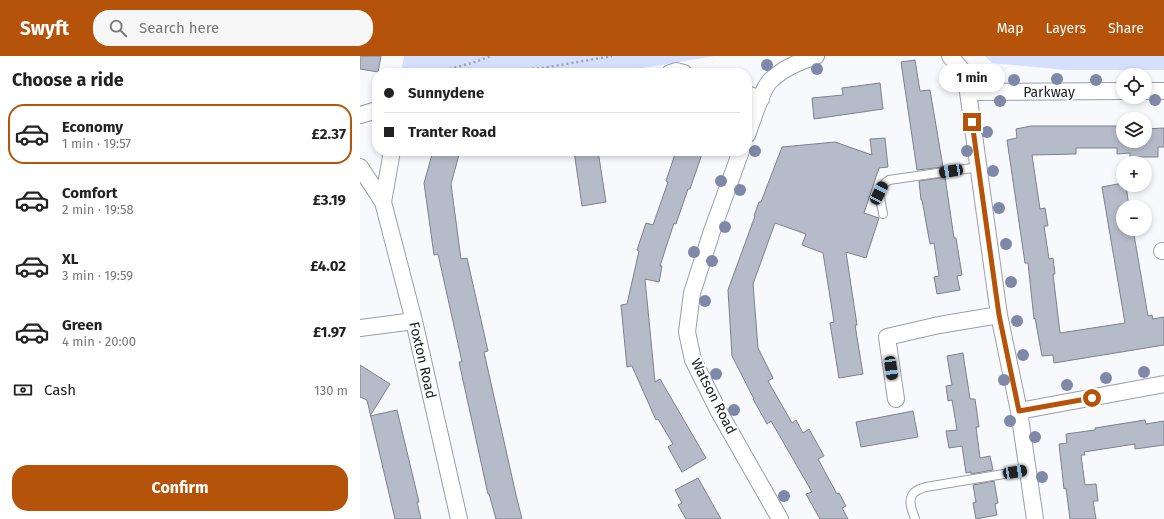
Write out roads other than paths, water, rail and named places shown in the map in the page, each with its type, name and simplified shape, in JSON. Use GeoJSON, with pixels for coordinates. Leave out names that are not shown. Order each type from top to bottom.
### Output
{"type":"FeatureCollection","features":[{"type":"Feature","properties":{"kind":"street"},"geometry":{"type":"LineString","coordinates":[[752,107],[754,96],[769,82],[791,66],[816,56]]}},
{"type":"Feature","properties":{"kind":"street"},"geometry":{"type":"LineString","coordinates":[[950,56],[961,69],[968,92],[999,315],[1019,411],[1035,519]]}},
{"type":"Feature","properties":{"kind":"street","name":"Parkway"},"geometry":{"type":"LineString","coordinates":[[968,92],[1116,91]]}},
{"type":"Feature","properties":{"kind":"street"},"geometry":{"type":"LineString","coordinates":[[1152,91],[1164,91]]}},
{"type":"Feature","properties":{"kind":"street"},"geometry":{"type":"LineString","coordinates":[[360,115],[372,111]]}},
{"type":"Feature","properties":{"kind":"street"},"geometry":{"type":"LineString","coordinates":[[383,202],[391,156]]}},
{"type":"Feature","properties":{"kind":"street","name":"Watson Road"},"geometry":{"type":"LineString","coordinates":[[739,156],[712,231],[692,293],[687,332],[693,360],[718,410],[780,519]]}},
{"type":"Feature","properties":{"kind":"street"},"geometry":{"type":"LineString","coordinates":[[360,167],[383,202]]}},
{"type":"Feature","properties":{"kind":"street","name":"Foxton Road"},"geometry":{"type":"LineString","coordinates":[[383,202],[414,321],[459,519]]}},
{"type":"Feature","properties":{"kind":"street"},"geometry":{"type":"LineString","coordinates":[[896,400],[887,337],[939,325],[999,315]]}},
{"type":"Feature","properties":{"kind":"street"},"geometry":{"type":"LineString","coordinates":[[360,328],[414,321]]}},
{"type":"Feature","properties":{"kind":"street"},"geometry":{"type":"LineString","coordinates":[[1019,411],[1164,384]]}},
{"type":"Feature","properties":{"kind":"lane"},"geometry":{"type":"LineString","coordinates":[[883,214],[879,193],[884,184],[889,180],[979,167]]}},
{"type":"Feature","properties":{"kind":"lane"},"geometry":{"type":"LineString","coordinates":[[915,519],[910,506],[911,499],[915,491],[926,487],[1028,470]]}}]}
